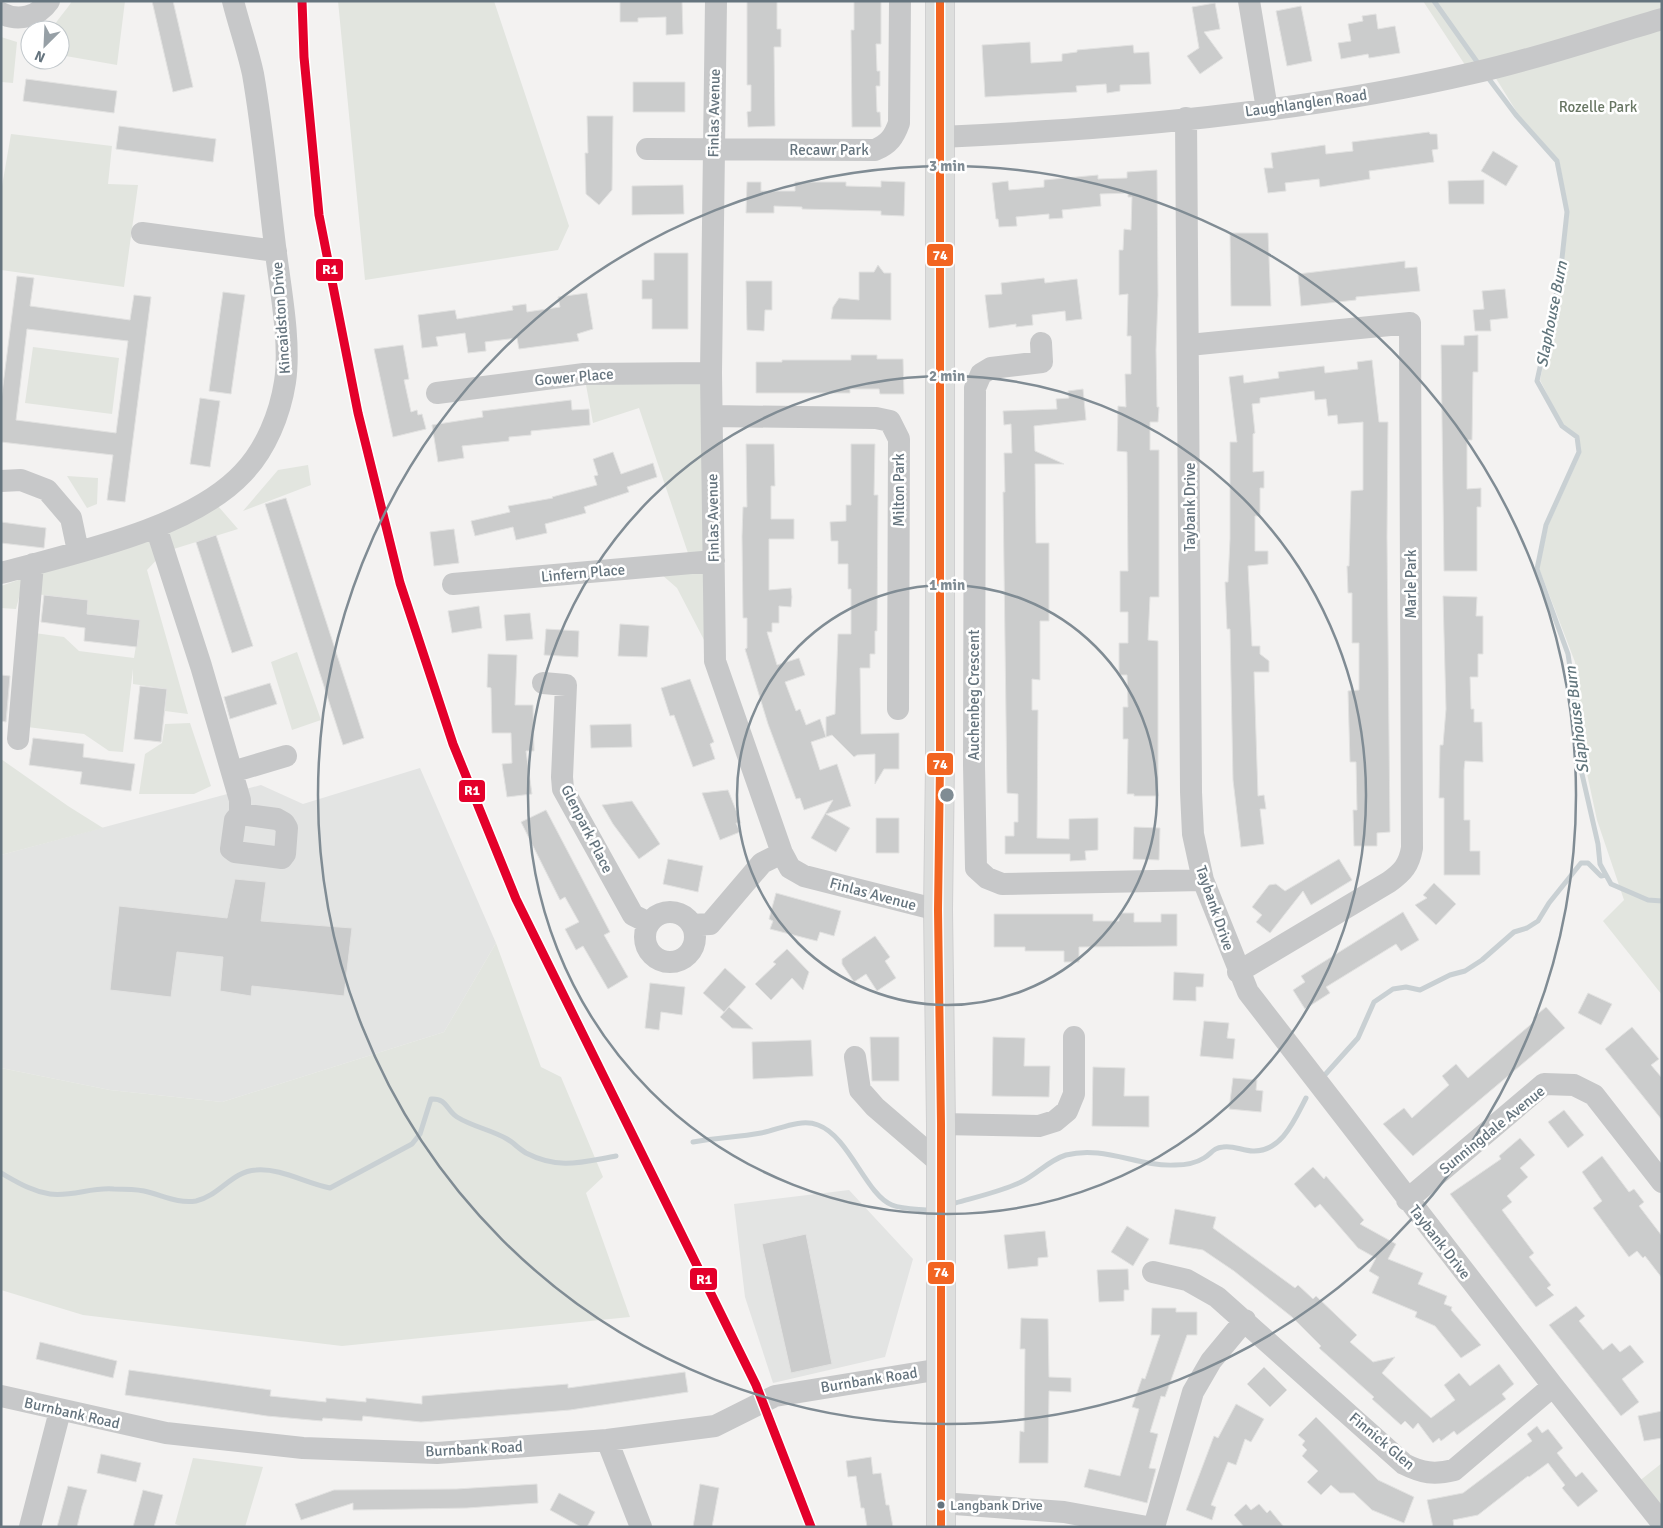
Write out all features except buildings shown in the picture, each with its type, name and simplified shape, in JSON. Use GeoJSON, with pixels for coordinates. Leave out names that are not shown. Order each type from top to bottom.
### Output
{"type":"FeatureCollection","features":[{"type":"Feature","properties":{"kind":"main road"},"geometry":{"type":"LineString","coordinates":[[940,1],[940,765],[938,910],[941,1124],[941,1515]]}},
{"type":"Feature","properties":{"kind":"street"},"geometry":{"type":"LineString","coordinates":[[1,13],[16,18],[27,17],[37,13],[49,1]]}},
{"type":"Feature","properties":{"kind":"street","name":"Kincaidston Drive"},"geometry":{"type":"LineString","coordinates":[[1,573],[156,527],[186,514],[229,486],[248,467],[270,432],[281,404],[285,380],[285,340],[276,251],[253,73],[232,1]]}},
{"type":"Feature","properties":{"kind":"street","name":"Finlas Avenue"},"geometry":{"type":"LineString","coordinates":[[716,1],[711,374],[715,660],[782,853],[790,868],[804,876],[938,910]]}},
{"type":"Feature","properties":{"kind":"street","name":"Recawr Park"},"geometry":{"type":"LineString","coordinates":[[647,149],[875,150],[887,145],[894,136],[899,123],[900,1]]}},
{"type":"Feature","properties":{"kind":"street"},"geometry":{"type":"LineString","coordinates":[[1249,1],[1267,109]]}},
{"type":"Feature","properties":{"kind":"street","name":"Laughlanglen Road"},"geometry":{"type":"LineString","coordinates":[[941,137],[1049,132],[1267,109],[1370,94],[1481,71],[1662,19]]}},
{"type":"Feature","properties":{"kind":"street","name":"Taybank Drive"},"geometry":{"type":"LineString","coordinates":[[1186,118],[1191,792],[1193,834],[1203,880],[1238,972],[1248,992],[1552,1386],[1662,1523]]}},
{"type":"Feature","properties":{"kind":"street"},"geometry":{"type":"LineString","coordinates":[[142,233],[276,251]]}},
{"type":"Feature","properties":{"kind":"street","name":"Marle Park"},"geometry":{"type":"LineString","coordinates":[[1189,345],[1410,323],[1412,848],[1409,862],[1401,873],[1389,882],[1238,972]]}},
{"type":"Feature","properties":{"kind":"street","name":"Auchenbeg Crescent"},"geometry":{"type":"LineString","coordinates":[[1041,342],[1042,362],[991,368],[981,374],[975,388],[974,853],[976,868],[987,878],[1002,884],[1203,880]]}},
{"type":"Feature","properties":{"kind":"street","name":"Gower Place"},"geometry":{"type":"LineString","coordinates":[[437,393],[584,374],[711,374]]}},
{"type":"Feature","properties":{"kind":"street","name":"Milton Park"},"geometry":{"type":"LineString","coordinates":[[712,416],[876,418],[890,421],[900,439],[898,709]]}},
{"type":"Feature","properties":{"kind":"street"},"geometry":{"type":"LineString","coordinates":[[1,481],[21,480],[48,490],[71,518],[78,551]]}},
{"type":"Feature","properties":{"kind":"street"},"geometry":{"type":"LineString","coordinates":[[156,527],[201,666],[240,800],[240,814]]}},
{"type":"Feature","properties":{"kind":"street","name":"Linfern Place"},"geometry":{"type":"LineString","coordinates":[[453,584],[714,561]]}},
{"type":"Feature","properties":{"kind":"street"},"geometry":{"type":"LineString","coordinates":[[18,739],[33,564]]}},
{"type":"Feature","properties":{"kind":"street","name":"Glenpark Place"},"geometry":{"type":"LineString","coordinates":[[543,683],[566,685],[563,789],[633,915],[649,923]]}},
{"type":"Feature","properties":{"kind":"street"},"geometry":{"type":"LineString","coordinates":[[232,772],[286,756]]}},
{"type":"Feature","properties":{"kind":"street"},"geometry":{"type":"LineString","coordinates":[[940,765],[974,765]]}},
{"type":"Feature","properties":{"kind":"street"},"geometry":{"type":"LineString","coordinates":[[692,925],[710,924],[762,863],[782,853]]}},
{"type":"Feature","properties":{"kind":"street"},"geometry":{"type":"LineString","coordinates":[[671,912],[687,919],[692,925],[695,942],[692,949],[680,961],[664,962],[650,954],[646,947],[645,930],[649,923],[663,913],[671,912]]}},
{"type":"Feature","properties":{"kind":"street"},"geometry":{"type":"LineString","coordinates":[[941,1124],[1039,1126],[1055,1122],[1068,1111],[1074,1094],[1074,1037]]}},
{"type":"Feature","properties":{"kind":"street"},"geometry":{"type":"LineString","coordinates":[[856,1057],[857,1078],[860,1090],[875,1107],[940,1162]]}},
{"type":"Feature","properties":{"kind":"street","name":"Sunningdale Avenue"},"geometry":{"type":"LineString","coordinates":[[1407,1200],[1544,1084],[1574,1085],[1594,1095],[1662,1182]]}},
{"type":"Feature","properties":{"kind":"street","name":"Finnick Glen"},"geometry":{"type":"LineString","coordinates":[[1153,1272],[1187,1280],[1217,1297],[1404,1464],[1419,1472],[1436,1474],[1454,1470],[1552,1386]]}},
{"type":"Feature","properties":{"kind":"street"},"geometry":{"type":"LineString","coordinates":[[1154,1527],[1193,1392],[1211,1360],[1245,1320]]}},
{"type":"Feature","properties":{"kind":"street","name":"Burnbank Road"},"geometry":{"type":"LineString","coordinates":[[1,1396],[60,1411],[166,1433],[303,1448],[437,1453],[607,1440],[715,1426],[775,1396],[942,1369]]}},
{"type":"Feature","properties":{"kind":"street"},"geometry":{"type":"LineString","coordinates":[[30,1527],[60,1411]]}},
{"type":"Feature","properties":{"kind":"street"},"geometry":{"type":"LineString","coordinates":[[607,1440],[641,1527]]}},
{"type":"Feature","properties":{"kind":"street"},"geometry":{"type":"LineString","coordinates":[[941,1515],[1064,1512],[1147,1527]]}},
{"type":"Feature","properties":{"kind":"shaded area"},"geometry":{"type":"Polygon","coordinates":[[[420,768],[496,943],[444,1032],[222,1102],[110,1090],[1,1068],[1,855],[261,785],[303,804],[420,768]]]}},
{"type":"Feature","properties":{"kind":"shaded area"},"geometry":{"type":"Polygon","coordinates":[[[849,1190],[913,1259],[885,1357],[773,1383],[745,1297],[734,1204],[849,1190]]]}},
{"type":"Feature","properties":{"kind":"green space"},"geometry":{"type":"Polygon","coordinates":[[[72,1],[125,1],[117,65],[70,57],[70,20],[58,20],[72,1]]]}},
{"type":"Feature","properties":{"kind":"green space"},"geometry":{"type":"Polygon","coordinates":[[[338,1],[494,1],[569,226],[558,250],[365,280],[338,1]]]}},
{"type":"Feature","properties":{"kind":"green space"},"geometry":{"type":"Polygon","coordinates":[[[1423,1],[1662,1],[1662,19],[1471,74],[1423,1]]]}},
{"type":"Feature","properties":{"kind":"green space","name":"Rozelle Park"},"geometry":{"type":"Polygon","coordinates":[[[1662,22],[1662,995],[1603,921],[1624,900],[1597,820],[1586,769],[1575,662],[1539,568],[1548,526],[1581,453],[1579,436],[1562,424],[1540,380],[1562,278],[1569,212],[1559,160],[1518,114],[1492,72],[1662,22]]]}},
{"type":"Feature","properties":{"kind":"green space"},"geometry":{"type":"Polygon","coordinates":[[[1,37],[17,42],[13,83],[1,82],[1,37]]]}},
{"type":"Feature","properties":{"kind":"green space"},"geometry":{"type":"Polygon","coordinates":[[[11,134],[112,146],[108,184],[138,185],[124,287],[1,270],[1,192],[11,134]]]}},
{"type":"Feature","properties":{"kind":"green space"},"geometry":{"type":"Polygon","coordinates":[[[33,347],[119,358],[112,414],[25,403],[33,347]]]}},
{"type":"Feature","properties":{"kind":"green space"},"geometry":{"type":"Polygon","coordinates":[[[711,373],[715,661],[677,588],[653,567],[691,562],[639,408],[593,423],[584,374],[711,373]]]}},
{"type":"Feature","properties":{"kind":"green space"},"geometry":{"type":"Polygon","coordinates":[[[308,465],[311,485],[243,511],[278,470],[308,465]]]}},
{"type":"Feature","properties":{"kind":"green space"},"geometry":{"type":"Polygon","coordinates":[[[67,476],[98,478],[97,504],[87,508],[67,476]]]}},
{"type":"Feature","properties":{"kind":"green space"},"geometry":{"type":"Polygon","coordinates":[[[211,498],[238,529],[164,552],[147,570],[188,714],[165,711],[167,689],[133,684],[133,669],[123,752],[109,751],[84,734],[19,726],[27,632],[64,637],[79,651],[134,658],[140,620],[87,614],[88,600],[35,594],[33,564],[211,498]]]}},
{"type":"Feature","properties":{"kind":"green space"},"geometry":{"type":"Polygon","coordinates":[[[24,578],[16,609],[1,608],[1,586],[24,578]]]}},
{"type":"Feature","properties":{"kind":"green space"},"geometry":{"type":"Polygon","coordinates":[[[297,652],[321,720],[292,730],[271,662],[297,652]]]}},
{"type":"Feature","properties":{"kind":"green space"},"geometry":{"type":"Polygon","coordinates":[[[190,723],[211,786],[194,794],[139,794],[145,754],[162,743],[165,724],[190,723]]]}},
{"type":"Feature","properties":{"kind":"green space"},"geometry":{"type":"Polygon","coordinates":[[[1,759],[68,806],[103,828],[1,855],[1,759]]]}},
{"type":"Feature","properties":{"kind":"green space"},"geometry":{"type":"Polygon","coordinates":[[[496,943],[541,1067],[561,1077],[603,1177],[586,1193],[630,1317],[342,1346],[83,1315],[1,1290],[1,1068],[110,1090],[222,1102],[444,1032],[496,943]]]}},
{"type":"Feature","properties":{"kind":"green space"},"geometry":{"type":"Polygon","coordinates":[[[193,1458],[263,1467],[245,1527],[184,1527],[175,1524],[193,1458]]]}},
{"type":"Feature","properties":{"kind":"green space"},"geometry":{"type":"Polygon","coordinates":[[[1662,1463],[1662,1523],[1633,1486],[1662,1463]]]}},
{"type":"Feature","properties":{"kind":"waterway","name":"Slaphouse Burn"},"geometry":{"type":"LineString","coordinates":[[1434,1],[1480,66]]}},
{"type":"Feature","properties":{"kind":"waterway","name":"Slaphouse Burn"},"geometry":{"type":"LineString","coordinates":[[1486,75],[1516,115],[1557,161],[1567,212],[1560,277],[1537,381],[1562,426],[1577,437],[1579,452],[1546,525],[1537,569],[1568,654],[1577,714],[1582,774],[1598,844],[1600,864],[1611,884],[1648,900],[1662,901]]}},
{"type":"Feature","properties":{"kind":"waterway"},"geometry":{"type":"LineString","coordinates":[[1323,1077],[1358,1038],[1374,1002],[1393,989],[1406,987],[1420,990],[1450,975],[1465,971],[1482,960],[1514,932],[1527,928],[1538,921],[1549,903],[1581,863],[1588,863],[1601,876],[1606,875]]}},
{"type":"Feature","properties":{"kind":"waterway"},"geometry":{"type":"LineString","coordinates":[[955,1203],[1013,1186],[1027,1179],[1054,1160],[1066,1155],[1080,1153],[1107,1154],[1161,1165],[1179,1165],[1198,1161],[1220,1148],[1263,1150],[1272,1146],[1286,1133],[1306,1098]]}},
{"type":"Feature","properties":{"kind":"waterway"},"geometry":{"type":"LineString","coordinates":[[1,1173],[43,1193],[58,1195],[97,1189],[129,1189],[189,1202],[212,1194],[247,1171],[256,1170],[284,1173],[330,1188],[412,1144],[420,1134],[431,1099],[440,1100],[457,1117],[501,1136],[526,1153],[538,1158],[560,1163],[571,1163],[616,1156]]}},
{"type":"Feature","properties":{"kind":"waterway"},"geometry":{"type":"LineString","coordinates":[[693,1142],[761,1133],[804,1123],[818,1125],[829,1131],[839,1141],[874,1190],[883,1199],[892,1205],[926,1210]]}},
{"type":"Feature","properties":{"kind":"transit line","name":"R1"},"geometry":{"type":"LineString","coordinates":[[302,1],[304,57],[319,215],[358,413],[400,583],[453,744],[516,899],[756,1385],[811,1527]]}},
{"type":"Feature","properties":{"kind":"transit line","name":"74"},"geometry":{"type":"LineString","coordinates":[[940,1],[940,765],[938,910],[941,1124],[941,1527]]}},
{"type":"Feature","properties":{"kind":"place","name":"Langbank Drive"},"geometry":{"type":"Point","coordinates":[941,1505]}}]}
